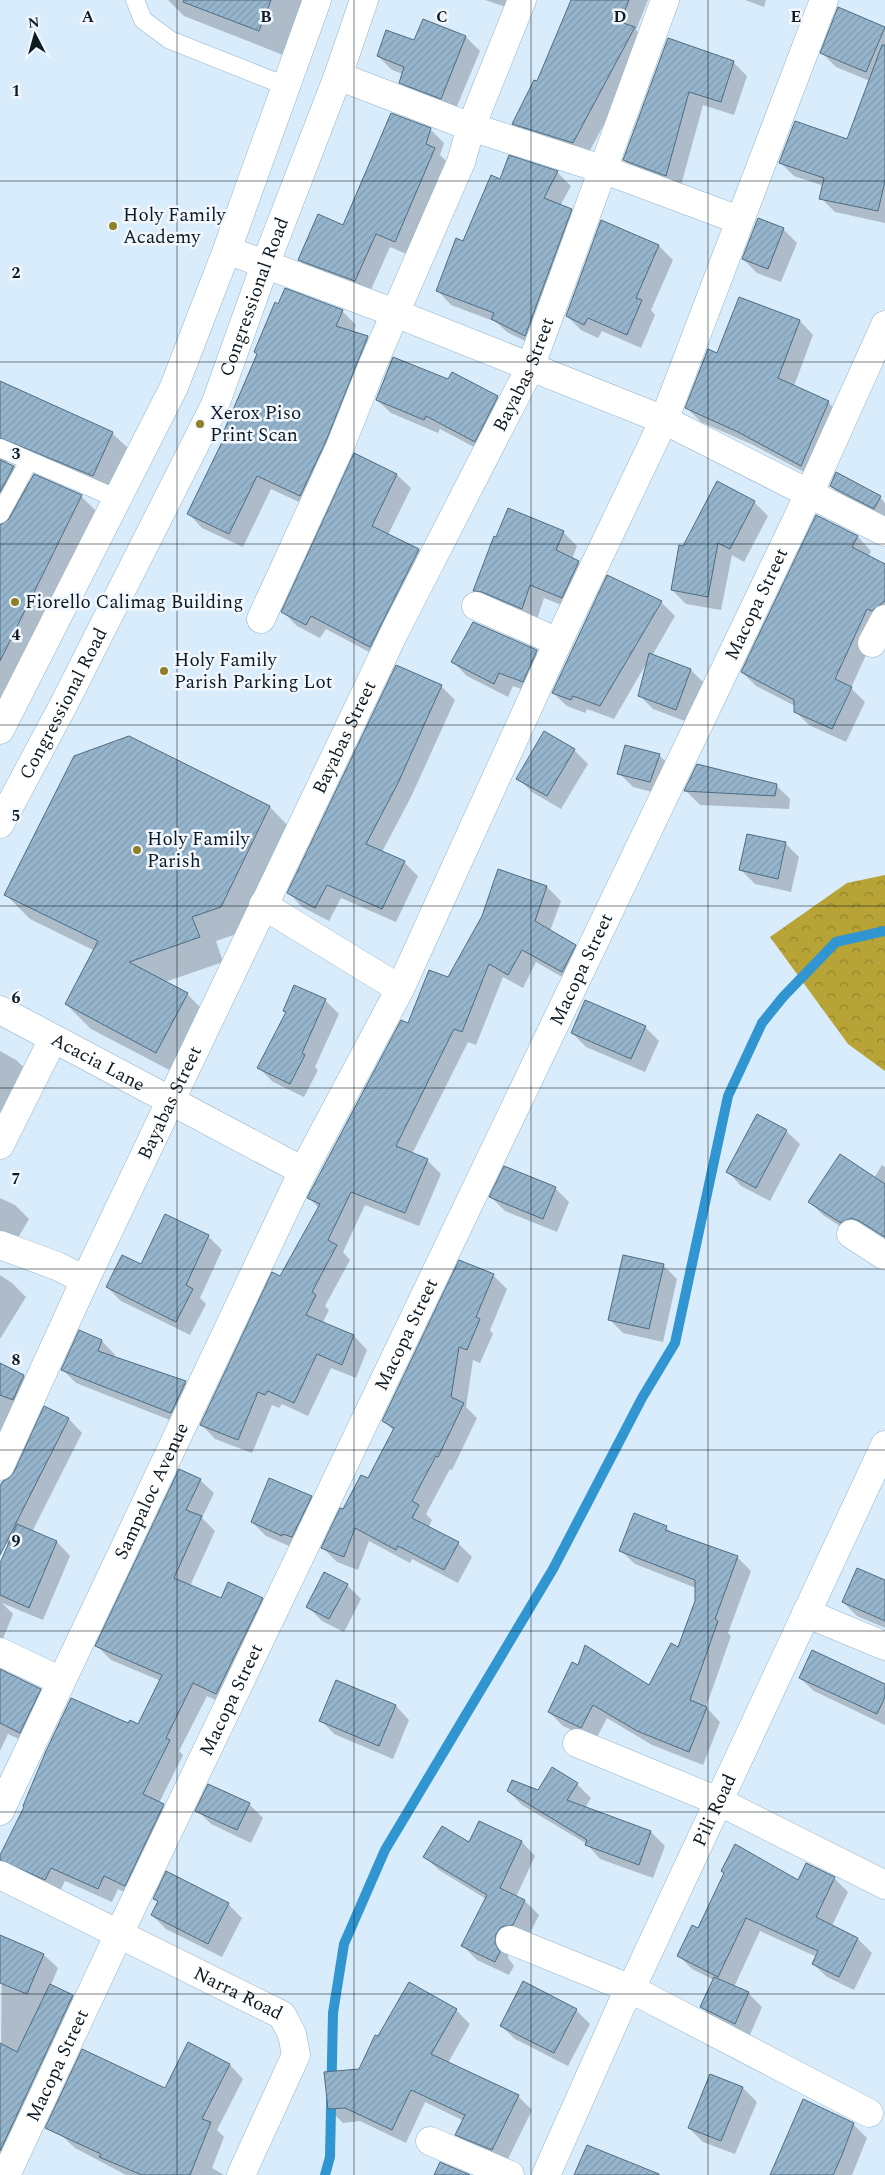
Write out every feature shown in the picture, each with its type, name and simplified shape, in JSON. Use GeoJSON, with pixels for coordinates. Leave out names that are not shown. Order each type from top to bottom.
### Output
{"type":"FeatureCollection","features":[{"type":"Feature","properties":{"kind":"street"},"geometry":{"type":"LineString","coordinates":[[0,730],[174,387],[227,250],[317,0]]}},
{"type":"Feature","properties":{"kind":"street","name":"Congressional Road"},"geometry":{"type":"LineString","coordinates":[[0,824],[64,704],[215,406],[265,265],[338,76],[364,0]]}},
{"type":"Feature","properties":{"kind":"street"},"geometry":{"type":"LineString","coordinates":[[261,619],[340,447],[395,313],[461,162],[471,127],[522,0]]}},
{"type":"Feature","properties":{"kind":"street","name":"Bayabas Street"},"geometry":{"type":"LineString","coordinates":[[0,1466],[85,1280],[395,631],[530,368],[665,0]]}},
{"type":"Feature","properties":{"kind":"street","name":"Sampaloc Avenue"},"geometry":{"type":"LineString","coordinates":[[0,1811],[303,1171],[400,989],[558,642],[664,420],[824,0]]}},
{"type":"Feature","properties":{"kind":"street"},"geometry":{"type":"LineString","coordinates":[[338,76],[471,127],[602,169],[739,220]]}},
{"type":"Feature","properties":{"kind":"street"},"geometry":{"type":"LineString","coordinates":[[227,250],[395,313],[664,420],[885,532]]}},
{"type":"Feature","properties":{"kind":"street","name":"Macopa Street"},"geometry":{"type":"LineString","coordinates":[[6,2175],[118,1936],[809,494],[885,325]]}},
{"type":"Feature","properties":{"kind":"street"},"geometry":{"type":"LineString","coordinates":[[476,606],[558,642]]}},
{"type":"Feature","properties":{"kind":"street"},"geometry":{"type":"LineString","coordinates":[[872,643],[885,619]]}},
{"type":"Feature","properties":{"kind":"street"},"geometry":{"type":"LineString","coordinates":[[263,905],[400,989]]}},
{"type":"Feature","properties":{"kind":"street","name":"Acacia Lane"},"geometry":{"type":"LineString","coordinates":[[0,1010],[303,1171]]}},
{"type":"Feature","properties":{"kind":"street"},"geometry":{"type":"LineString","coordinates":[[0,1145],[53,1039]]}},
{"type":"Feature","properties":{"kind":"street"},"geometry":{"type":"LineString","coordinates":[[850,1234],[885,1256]]}},
{"type":"Feature","properties":{"kind":"street"},"geometry":{"type":"LineString","coordinates":[[0,1245],[57,1266],[85,1280]]}},
{"type":"Feature","properties":{"kind":"street","name":"Pili Road"},"geometry":{"type":"LineString","coordinates":[[546,2175],[622,2004],[631,1989],[885,1445]]}},
{"type":"Feature","properties":{"kind":"street"},"geometry":{"type":"LineString","coordinates":[[806,1612],[885,1646]]}},
{"type":"Feature","properties":{"kind":"street"},"geometry":{"type":"LineString","coordinates":[[0,1652],[61,1680]]}},
{"type":"Feature","properties":{"kind":"street"},"geometry":{"type":"LineString","coordinates":[[576,1743],[718,1801],[885,1885]]}},
{"type":"Feature","properties":{"kind":"street","name":"Narra Road"},"geometry":{"type":"LineString","coordinates":[[0,1875],[118,1936],[282,2015],[292,2034],[296,2055],[241,2175]]}},
{"type":"Feature","properties":{"kind":"street"},"geometry":{"type":"LineString","coordinates":[[510,1940],[631,1989],[869,2113]]}},
{"type":"Feature","properties":{"kind":"street"},"geometry":{"type":"LineString","coordinates":[[430,2141],[510,2175]]}},
{"type":"Feature","properties":{"kind":"lane"},"geometry":{"type":"LineString","coordinates":[[135,0],[142,20],[170,40],[286,86]]}},
{"type":"Feature","properties":{"kind":"lane"},"geometry":{"type":"LineString","coordinates":[[0,448],[118,499]]}},
{"type":"Feature","properties":{"kind":"lane"},"geometry":{"type":"LineString","coordinates":[[0,514],[29,460]]}},
{"type":"Feature","properties":{"kind":"green space"},"geometry":{"type":"Polygon","coordinates":[[[885,875],[885,1071],[848,1044],[770,937],[847,883],[885,875]]]}},
{"type":"Feature","properties":{"kind":"building"},"geometry":{"type":"Polygon","coordinates":[[[184,0],[271,0],[259,31],[183,2],[184,0]]]}},
{"type":"Feature","properties":{"kind":"building"},"geometry":{"type":"Polygon","coordinates":[[[571,0],[629,0],[620,22],[635,27],[573,143],[512,124],[534,80],[537,81],[571,0]]]}},
{"type":"Feature","properties":{"kind":"building"},"geometry":{"type":"Polygon","coordinates":[[[838,7],[885,27],[866,72],[820,53],[838,7]]]}},
{"type":"Feature","properties":{"kind":"building"},"geometry":{"type":"Polygon","coordinates":[[[423,19],[466,36],[441,99],[399,83],[404,67],[377,56],[386,30],[414,40],[423,19]]]}},
{"type":"Feature","properties":{"kind":"building"},"geometry":{"type":"Polygon","coordinates":[[[668,38],[734,61],[721,102],[689,92],[666,176],[623,160],[668,38]]]}},
{"type":"Feature","properties":{"kind":"building"},"geometry":{"type":"Polygon","coordinates":[[[882,45],[885,45],[885,181],[878,211],[819,199],[824,178],[779,163],[795,121],[847,139],[882,45]]]}},
{"type":"Feature","properties":{"kind":"building"},"geometry":{"type":"Polygon","coordinates":[[[391,113],[431,128],[426,144],[435,148],[395,242],[376,234],[355,281],[298,260],[318,214],[343,225],[391,113]]]}},
{"type":"Feature","properties":{"kind":"building"},"geometry":{"type":"Polygon","coordinates":[[[509,155],[558,171],[544,198],[572,209],[525,336],[491,319],[494,313],[436,291],[456,238],[463,241],[491,175],[500,179],[509,155]]]}},
{"type":"Feature","properties":{"kind":"building"},"geometry":{"type":"Polygon","coordinates":[[[758,218],[784,228],[768,269],[742,259],[758,218]]]}},
{"type":"Feature","properties":{"kind":"building"},"geometry":{"type":"Polygon","coordinates":[[[601,220],[659,245],[636,298],[642,300],[627,335],[588,318],[584,325],[566,316],[601,220]]]}},
{"type":"Feature","properties":{"kind":"building"},"geometry":{"type":"Polygon","coordinates":[[[285,288],[343,310],[336,326],[368,336],[326,441],[300,496],[257,476],[229,534],[187,514],[226,434],[223,433],[257,354],[254,352],[275,302],[278,304],[285,288]]]}},
{"type":"Feature","properties":{"kind":"building"},"geometry":{"type":"Polygon","coordinates":[[[739,297],[800,320],[778,378],[829,401],[801,466],[738,432],[685,408],[708,349],[717,353],[739,297]]]}},
{"type":"Feature","properties":{"kind":"building"},"geometry":{"type":"Polygon","coordinates":[[[393,357],[448,379],[452,372],[498,396],[475,442],[426,416],[424,420],[376,400],[393,357]]]}},
{"type":"Feature","properties":{"kind":"building"},"geometry":{"type":"Polygon","coordinates":[[[0,381],[113,432],[93,476],[0,438],[0,381]]]}},
{"type":"Feature","properties":{"kind":"building"},"geometry":{"type":"Polygon","coordinates":[[[354,453],[397,474],[372,526],[419,549],[370,647],[311,616],[306,625],[281,612],[354,453]]]}},
{"type":"Feature","properties":{"kind":"building"},"geometry":{"type":"Polygon","coordinates":[[[0,460],[14,466],[0,492],[0,460]]]}},
{"type":"Feature","properties":{"kind":"building"},"geometry":{"type":"Polygon","coordinates":[[[836,472],[881,496],[874,509],[830,486],[836,472]]]}},
{"type":"Feature","properties":{"kind":"building","name":"Fiorello Calimag Building"},"geometry":{"type":"Polygon","coordinates":[[[34,474],[82,495],[0,661],[0,525],[9,519],[34,474]]]}},
{"type":"Feature","properties":{"kind":"building"},"geometry":{"type":"Polygon","coordinates":[[[717,481],[755,501],[730,549],[718,543],[708,597],[671,590],[679,545],[683,546],[717,481]]]}},
{"type":"Feature","properties":{"kind":"building"},"geometry":{"type":"Polygon","coordinates":[[[508,508],[564,531],[556,550],[579,561],[562,598],[530,585],[522,609],[482,592],[473,591],[494,536],[496,537],[508,508]]]}},
{"type":"Feature","properties":{"kind":"building"},"geometry":{"type":"Polygon","coordinates":[[[816,515],[858,536],[852,547],[885,564],[885,601],[872,611],[867,609],[835,679],[852,687],[832,729],[794,712],[794,700],[741,672],[816,515]]]}},
{"type":"Feature","properties":{"kind":"building"},"geometry":{"type":"Polygon","coordinates":[[[607,575],[662,601],[600,706],[573,696],[571,700],[552,693],[607,575]]]}},
{"type":"Feature","properties":{"kind":"building"},"geometry":{"type":"Polygon","coordinates":[[[473,622],[537,650],[523,682],[499,673],[494,684],[451,662],[473,622]]]}},
{"type":"Feature","properties":{"kind":"building"},"geometry":{"type":"Polygon","coordinates":[[[649,653],[691,669],[676,710],[638,696],[649,653]]]}},
{"type":"Feature","properties":{"kind":"building"},"geometry":{"type":"Polygon","coordinates":[[[396,665],[442,685],[398,783],[366,844],[405,861],[382,909],[327,885],[315,908],[287,893],[396,665]]]}},
{"type":"Feature","properties":{"kind":"building"},"geometry":{"type":"Polygon","coordinates":[[[544,731],[575,749],[547,796],[516,779],[544,731]]]}},
{"type":"Feature","properties":{"kind":"building","name":"Holy Family Parish"},"geometry":{"type":"Polygon","coordinates":[[[129,736],[270,806],[221,907],[192,917],[200,937],[129,962],[188,993],[156,1053],[65,1004],[98,941],[4,895],[74,756],[129,736]]]}},
{"type":"Feature","properties":{"kind":"building"},"geometry":{"type":"Polygon","coordinates":[[[625,745],[660,754],[650,782],[617,774],[625,745]]]}},
{"type":"Feature","properties":{"kind":"building"},"geometry":{"type":"Polygon","coordinates":[[[697,764],[777,784],[775,796],[684,791],[697,764]]]}},
{"type":"Feature","properties":{"kind":"building"},"geometry":{"type":"Polygon","coordinates":[[[747,834],[786,842],[778,879],[739,870],[747,834]]]}},
{"type":"Feature","properties":{"kind":"building"},"geometry":{"type":"Polygon","coordinates":[[[498,869],[547,886],[535,921],[576,945],[562,972],[522,950],[508,975],[489,964],[462,1032],[454,1029],[396,1146],[428,1159],[405,1213],[351,1192],[328,1240],[337,1245],[312,1292],[316,1295],[306,1315],[354,1335],[342,1365],[317,1354],[294,1403],[268,1391],[265,1395],[258,1392],[238,1440],[200,1425],[272,1272],[280,1276],[320,1204],[307,1198],[401,1020],[408,1023],[429,970],[448,977],[482,916],[498,869]]]}},
{"type":"Feature","properties":{"kind":"building"},"geometry":{"type":"Polygon","coordinates":[[[294,985],[326,999],[302,1053],[305,1055],[290,1084],[257,1068],[286,1012],[283,1011],[294,985]]]}},
{"type":"Feature","properties":{"kind":"building"},"geometry":{"type":"Polygon","coordinates":[[[585,1000],[646,1026],[631,1059],[571,1033],[585,1000]]]}},
{"type":"Feature","properties":{"kind":"building"},"geometry":{"type":"Polygon","coordinates":[[[757,1114],[787,1130],[756,1188],[726,1172],[757,1114]]]}},
{"type":"Feature","properties":{"kind":"building"},"geometry":{"type":"Polygon","coordinates":[[[840,1154],[885,1184],[885,1237],[851,1218],[841,1223],[808,1202],[840,1154]]]}},
{"type":"Feature","properties":{"kind":"building"},"geometry":{"type":"Polygon","coordinates":[[[504,1166],[556,1187],[543,1219],[489,1197],[504,1166]]]}},
{"type":"Feature","properties":{"kind":"building"},"geometry":{"type":"Polygon","coordinates":[[[165,1214],[209,1235],[186,1285],[193,1289],[176,1322],[106,1287],[122,1255],[141,1264],[165,1214]]]}},
{"type":"Feature","properties":{"kind":"building"},"geometry":{"type":"Polygon","coordinates":[[[623,1255],[664,1264],[649,1329],[608,1320],[623,1255]]]}},
{"type":"Feature","properties":{"kind":"building"},"geometry":{"type":"Polygon","coordinates":[[[459,1260],[494,1274],[476,1317],[480,1319],[467,1350],[459,1347],[451,1397],[464,1403],[438,1457],[436,1456],[412,1501],[419,1505],[412,1518],[459,1542],[444,1570],[398,1546],[396,1550],[355,1528],[344,1557],[321,1548],[340,1508],[343,1509],[361,1475],[368,1478],[394,1428],[382,1421],[459,1260]]]}},
{"type":"Feature","properties":{"kind":"building"},"geometry":{"type":"Polygon","coordinates":[[[79,1330],[102,1340],[98,1351],[186,1381],[171,1413],[61,1370],[79,1330]]]}},
{"type":"Feature","properties":{"kind":"building"},"geometry":{"type":"Polygon","coordinates":[[[0,1363],[24,1375],[13,1400],[0,1395],[0,1363]]]}},
{"type":"Feature","properties":{"kind":"building"},"geometry":{"type":"Polygon","coordinates":[[[44,1406],[69,1418],[0,1555],[0,1487],[3,1481],[14,1472],[44,1406]]]}},
{"type":"Feature","properties":{"kind":"building"},"geometry":{"type":"Polygon","coordinates":[[[179,1469],[201,1479],[186,1510],[202,1516],[174,1578],[221,1598],[228,1582],[263,1598],[216,1694],[193,1683],[166,1738],[170,1740],[143,1794],[164,1804],[125,1886],[104,1876],[98,1889],[51,1868],[45,1880],[0,1860],[0,1855],[24,1807],[46,1751],[71,1698],[128,1723],[130,1720],[138,1724],[162,1675],[95,1646],[179,1469]]]}},
{"type":"Feature","properties":{"kind":"building"},"geometry":{"type":"Polygon","coordinates":[[[269,1478],[312,1496],[292,1537],[283,1534],[282,1536],[251,1522],[269,1478]]]}},
{"type":"Feature","properties":{"kind":"building"},"geometry":{"type":"Polygon","coordinates":[[[634,1513],[667,1526],[665,1530],[738,1556],[715,1619],[718,1621],[690,1700],[707,1707],[689,1752],[637,1731],[593,1705],[581,1728],[548,1712],[572,1662],[578,1665],[585,1645],[649,1685],[671,1643],[678,1647],[695,1601],[695,1580],[619,1551],[634,1513]]]}},
{"type":"Feature","properties":{"kind":"building"},"geometry":{"type":"Polygon","coordinates":[[[17,1524],[57,1541],[29,1608],[0,1595],[0,1563],[17,1524]]]}},
{"type":"Feature","properties":{"kind":"building"},"geometry":{"type":"Polygon","coordinates":[[[857,1568],[885,1580],[885,1621],[842,1602],[857,1568]]]}},
{"type":"Feature","properties":{"kind":"building"},"geometry":{"type":"Polygon","coordinates":[[[324,1572],[348,1584],[329,1619],[306,1607],[324,1572]]]}},
{"type":"Feature","properties":{"kind":"building"},"geometry":{"type":"Polygon","coordinates":[[[812,1650],[885,1684],[885,1697],[877,1714],[799,1678],[812,1650]]]}},
{"type":"Feature","properties":{"kind":"building"},"geometry":{"type":"Polygon","coordinates":[[[0,1669],[41,1689],[20,1733],[0,1723],[0,1669]]]}},
{"type":"Feature","properties":{"kind":"building"},"geometry":{"type":"Polygon","coordinates":[[[336,1680],[396,1705],[379,1746],[319,1721],[336,1680]]]}},
{"type":"Feature","properties":{"kind":"building"},"geometry":{"type":"Polygon","coordinates":[[[552,1767],[578,1783],[567,1800],[651,1831],[639,1865],[585,1845],[587,1840],[507,1791],[512,1780],[538,1790],[552,1767]]]}},
{"type":"Feature","properties":{"kind":"building"},"geometry":{"type":"Polygon","coordinates":[[[208,1784],[250,1803],[237,1830],[195,1811],[208,1784]]]}},
{"type":"Feature","properties":{"kind":"building"},"geometry":{"type":"Polygon","coordinates":[[[479,1821],[522,1841],[500,1888],[525,1900],[513,1925],[501,1927],[496,1934],[495,1943],[500,1952],[495,1962],[461,1946],[487,1895],[423,1857],[442,1826],[469,1842],[479,1821]]]}},
{"type":"Feature","properties":{"kind":"building"},"geometry":{"type":"Polygon","coordinates":[[[735,1844],[798,1880],[806,1863],[835,1877],[816,1917],[858,1938],[839,1977],[812,1964],[818,1951],[746,1918],[718,1977],[677,1956],[692,1925],[698,1928],[724,1873],[721,1871],[735,1844]]]}},
{"type":"Feature","properties":{"kind":"building"},"geometry":{"type":"Polygon","coordinates":[[[166,1871],[229,1903],[208,1944],[151,1915],[158,1901],[153,1899],[166,1871]]]}},
{"type":"Feature","properties":{"kind":"building"},"geometry":{"type":"Polygon","coordinates":[[[0,1935],[44,1954],[27,1994],[0,1983],[0,1935]]]}},
{"type":"Feature","properties":{"kind":"building"},"geometry":{"type":"Polygon","coordinates":[[[714,1977],[749,1992],[735,2024],[700,2007],[714,1977]]]}},
{"type":"Feature","properties":{"kind":"building"},"geometry":{"type":"Polygon","coordinates":[[[523,1981],[577,2009],[554,2053],[500,2026],[523,1981]]]}},
{"type":"Feature","properties":{"kind":"building"},"geometry":{"type":"Polygon","coordinates":[[[409,1982],[457,2009],[431,2054],[519,2095],[492,2150],[455,2135],[465,2115],[411,2090],[392,2130],[345,2108],[328,2109],[324,2072],[359,2069],[375,2035],[378,2036],[409,1982]]]}},
{"type":"Feature","properties":{"kind":"building"},"geometry":{"type":"Polygon","coordinates":[[[50,1984],[73,1995],[0,2151],[0,2043],[17,2052],[50,1984]]]}},
{"type":"Feature","properties":{"kind":"building"},"geometry":{"type":"Polygon","coordinates":[[[188,2042],[230,2064],[202,2119],[211,2122],[190,2175],[142,2175],[99,2157],[101,2154],[45,2128],[82,2049],[165,2088],[188,2042]]]}},
{"type":"Feature","properties":{"kind":"building"},"geometry":{"type":"Polygon","coordinates":[[[710,2074],[743,2087],[721,2141],[688,2128],[710,2074]]]}},
{"type":"Feature","properties":{"kind":"building"},"geometry":{"type":"Polygon","coordinates":[[[803,2099],[854,2123],[842,2155],[833,2175],[770,2175],[803,2099]]]}},
{"type":"Feature","properties":{"kind":"building"},"geometry":{"type":"Polygon","coordinates":[[[587,2145],[659,2174],[659,2175],[574,2175],[587,2145]]]}},
{"type":"Feature","properties":{"kind":"building"},"geometry":{"type":"Polygon","coordinates":[[[440,2162],[470,2175],[434,2175],[440,2162]]]}},
{"type":"Feature","properties":{"kind":"waterway"},"geometry":{"type":"LineString","coordinates":[[325,2175],[330,2157],[333,2013],[344,1944],[385,1850],[553,1569],[642,1398],[675,1343],[728,1096],[762,1023],[783,997],[836,942],[885,931]]}},
{"type":"Feature","properties":{"kind":"place","name":"Holy Family Academy"},"geometry":{"type":"Point","coordinates":[113,226]}},
{"type":"Feature","properties":{"kind":"place","name":"Xerox Piso Print Scan"},"geometry":{"type":"Point","coordinates":[200,424]}},
{"type":"Feature","properties":{"kind":"place","name":"Fiorello Calimag Building"},"geometry":{"type":"Point","coordinates":[15,602]}},
{"type":"Feature","properties":{"kind":"place","name":"Holy Family Parish Parking Lot"},"geometry":{"type":"Point","coordinates":[164,671]}},
{"type":"Feature","properties":{"kind":"place","name":"Holy Family Parish"},"geometry":{"type":"Point","coordinates":[137,850]}}]}
